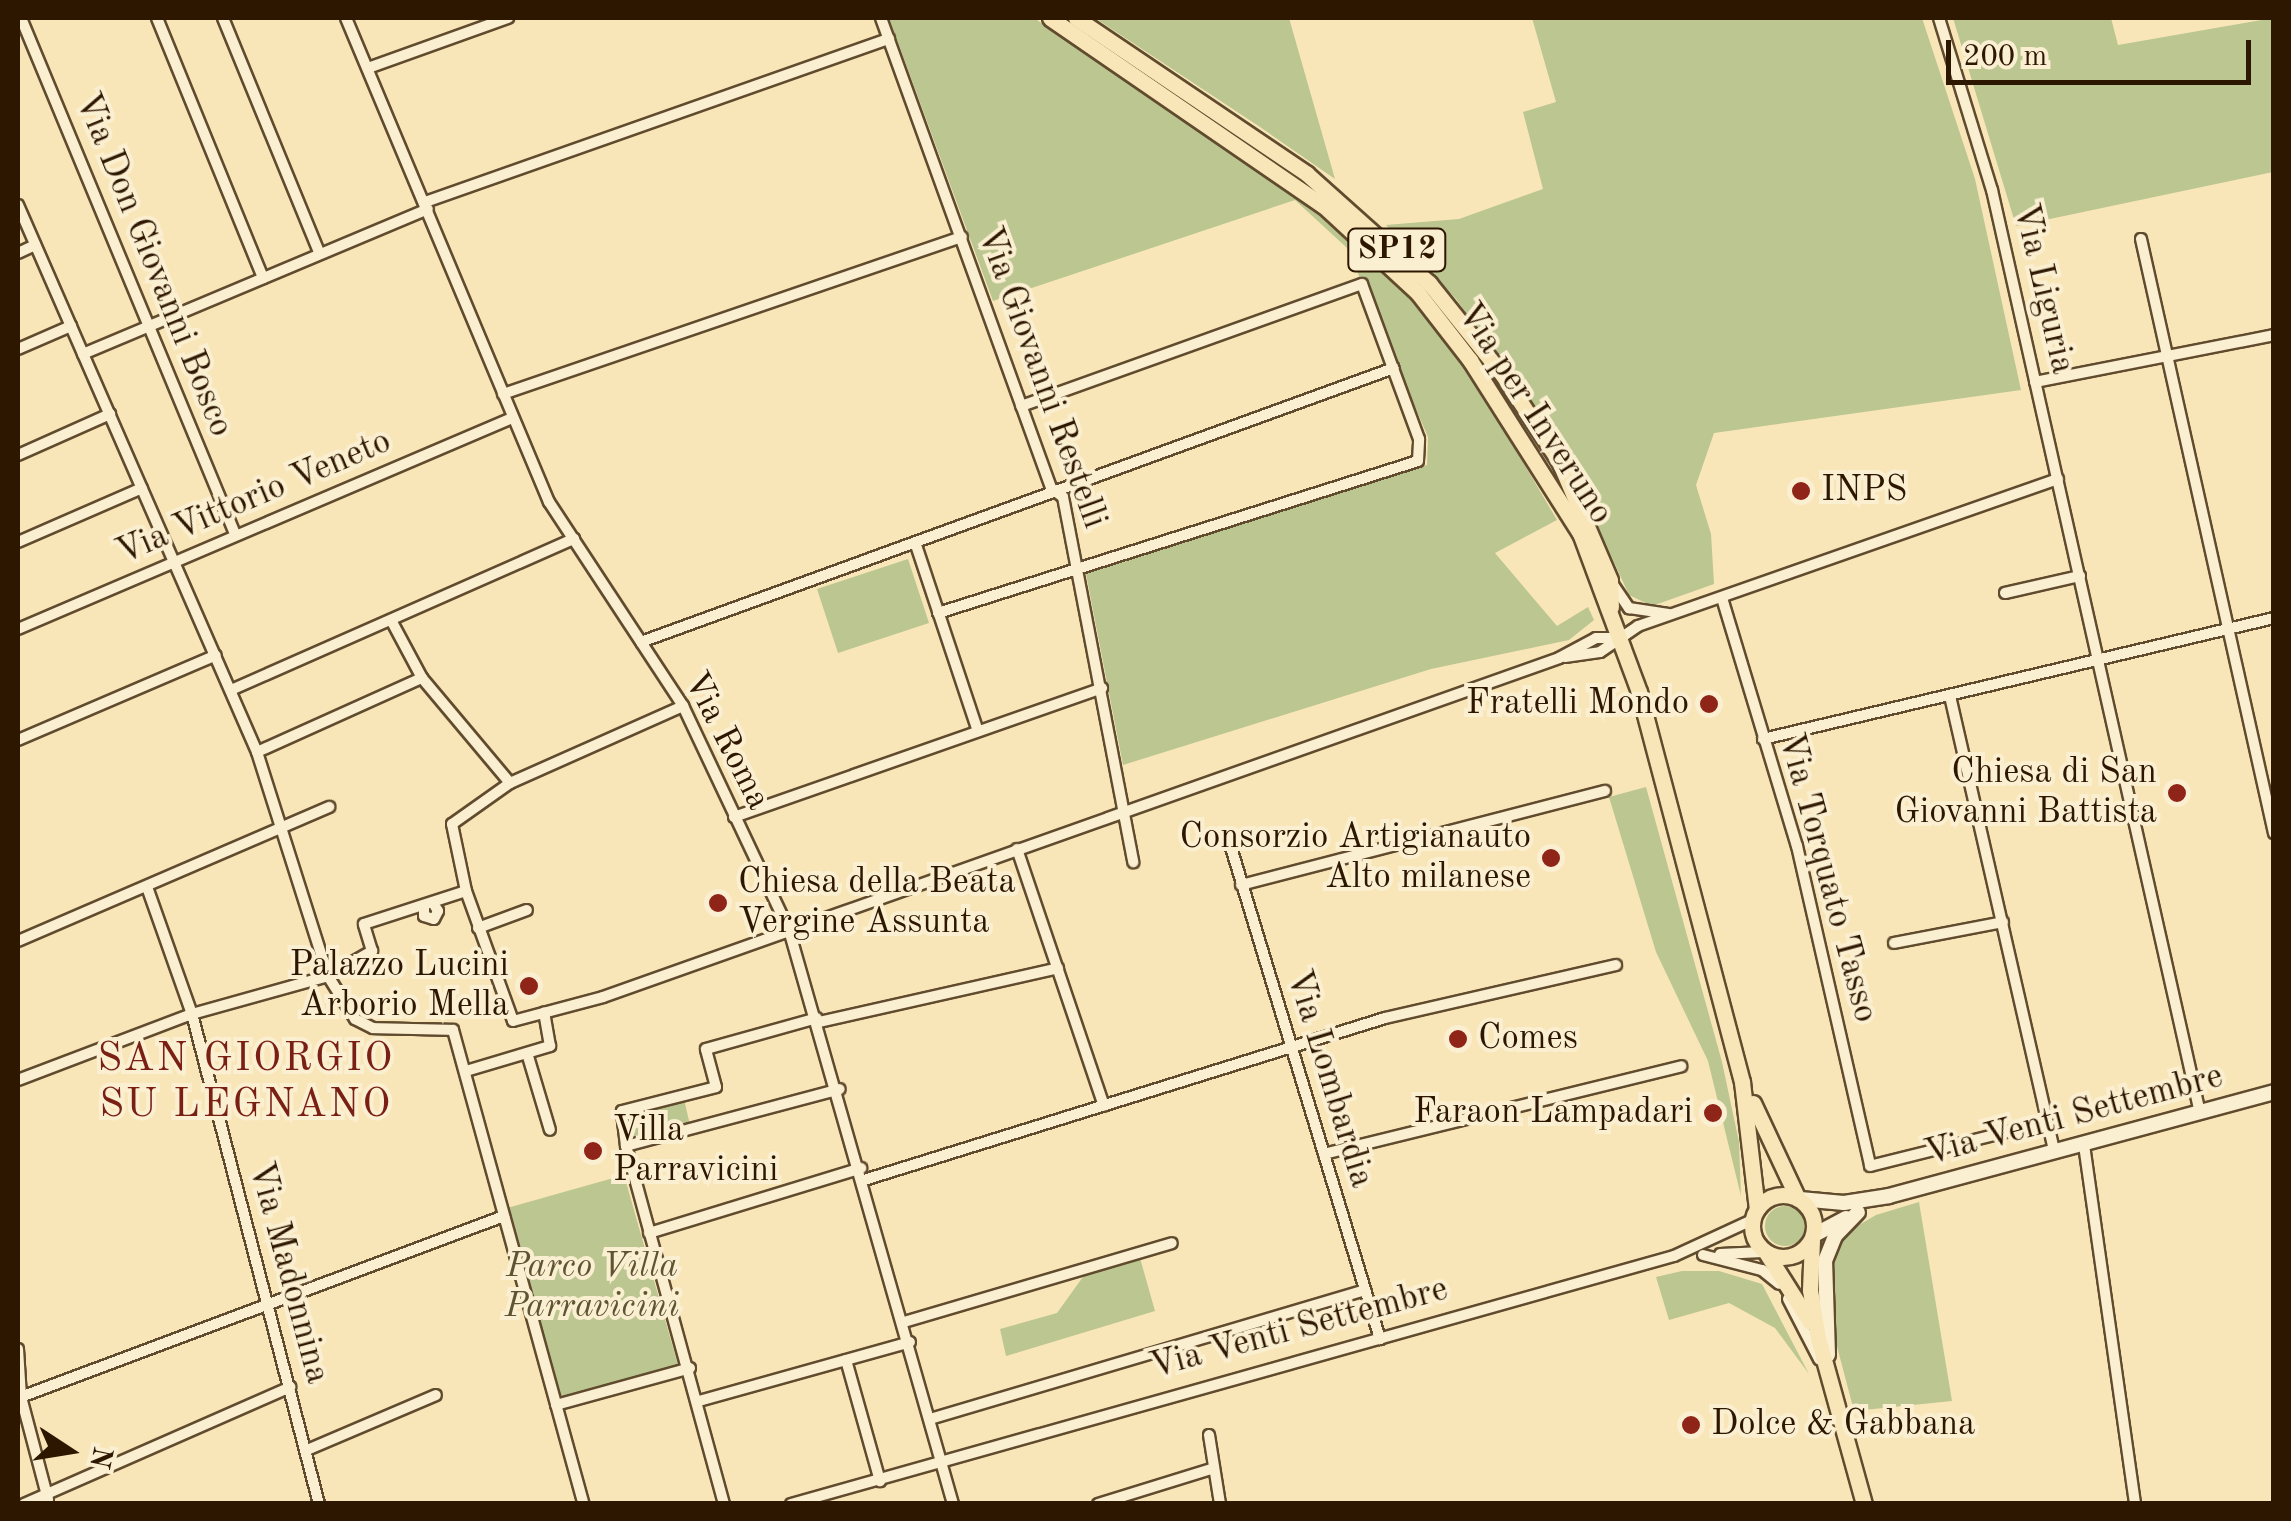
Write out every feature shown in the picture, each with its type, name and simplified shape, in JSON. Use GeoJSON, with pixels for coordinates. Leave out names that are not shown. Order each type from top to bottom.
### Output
{"type":"FeatureCollection","features":[{"type":"Feature","properties":{"kind":"main road","name":"Via per Inveruno"},"geometry":{"type":"LineString","coordinates":[[1050,18],[1324,206],[1418,293],[1470,360],[1580,533],[1612,607],[1742,1082],[1755,1214]]}},
{"type":"Feature","properties":{"kind":"main road","name":"Via per Inveruno"},"geometry":{"type":"LineString","coordinates":[[1076,18],[1308,174],[1430,283],[1545,438],[1610,580],[1612,607]]}},
{"type":"Feature","properties":{"kind":"main road","name":"Via per Inveruno"},"geometry":{"type":"LineString","coordinates":[[1742,1082],[1799,1199]]}},
{"type":"Feature","properties":{"kind":"main road"},"geometry":{"type":"LineString","coordinates":[[1818,1338],[1753,1238],[1755,1214],[1776,1198],[1799,1199],[1812,1212],[1810,1290],[1818,1338],[1864,1504]]}},
{"type":"Feature","properties":{"kind":"main road"},"geometry":{"type":"LineString","coordinates":[[1765,1253],[1783,1255],[1814,1237]]}},
{"type":"Feature","properties":{"kind":"street","name":"Via Don Giovanni Bosco"},"geometry":{"type":"LineString","coordinates":[[21,18],[235,534]]}},
{"type":"Feature","properties":{"kind":"street"},"geometry":{"type":"LineString","coordinates":[[157,18],[263,278]]}},
{"type":"Feature","properties":{"kind":"street"},"geometry":{"type":"LineString","coordinates":[[223,18],[320,254]]}},
{"type":"Feature","properties":{"kind":"street","name":"Via Roma"},"geometry":{"type":"LineString","coordinates":[[346,18],[512,418],[574,539],[682,706],[789,930],[840,1089],[953,1504]]}},
{"type":"Feature","properties":{"kind":"street"},"geometry":{"type":"LineString","coordinates":[[368,68],[508,18]]}},
{"type":"Feature","properties":{"kind":"street","name":"Via Giovanni Restelli"},"geometry":{"type":"LineString","coordinates":[[881,18],[1057,493],[1102,688],[1133,862]]}},
{"type":"Feature","properties":{"kind":"street","name":"Via Liguria"},"geometry":{"type":"LineString","coordinates":[[1939,18],[1992,190],[2200,1113]]}},
{"type":"Feature","properties":{"kind":"street"},"geometry":{"type":"LineString","coordinates":[[84,354],[320,254],[425,202],[889,39]]}},
{"type":"Feature","properties":{"kind":"street"},"geometry":{"type":"LineString","coordinates":[[18,204],[257,752],[328,976],[355,1019],[374,1028],[454,1030],[584,1504]]}},
{"type":"Feature","properties":{"kind":"street"},"geometry":{"type":"LineString","coordinates":[[502,394],[962,237]]}},
{"type":"Feature","properties":{"kind":"street"},"geometry":{"type":"LineString","coordinates":[[2141,240],[2270,801],[2274,833]]}},
{"type":"Feature","properties":{"kind":"street"},"geometry":{"type":"LineString","coordinates":[[18,253],[36,245]]}},
{"type":"Feature","properties":{"kind":"street"},"geometry":{"type":"LineString","coordinates":[[938,614],[1418,461],[1419,439],[1362,284],[1022,406]]}},
{"type":"Feature","properties":{"kind":"street"},"geometry":{"type":"LineString","coordinates":[[18,349],[71,326]]}},
{"type":"Feature","properties":{"kind":"street"},"geometry":{"type":"LineString","coordinates":[[2036,382],[2274,335]]}},
{"type":"Feature","properties":{"kind":"street"},"geometry":{"type":"LineString","coordinates":[[641,642],[1394,368]]}},
{"type":"Feature","properties":{"kind":"street"},"geometry":{"type":"LineString","coordinates":[[18,455],[110,414]]}},
{"type":"Feature","properties":{"kind":"street","name":"Via Vittorio Veneto"},"geometry":{"type":"LineString","coordinates":[[18,629],[512,418]]}},
{"type":"Feature","properties":{"kind":"street"},"geometry":{"type":"LineString","coordinates":[[682,706],[510,783],[452,824],[450,841],[513,1021],[789,930],[1558,658],[1596,638],[1620,635],[2058,479]]}},
{"type":"Feature","properties":{"kind":"street"},"geometry":{"type":"LineString","coordinates":[[18,542],[142,488]]}},
{"type":"Feature","properties":{"kind":"street"},"geometry":{"type":"LineString","coordinates":[[231,690],[574,539]]}},
{"type":"Feature","properties":{"kind":"street"},"geometry":{"type":"LineString","coordinates":[[916,545],[978,731]]}},
{"type":"Feature","properties":{"kind":"street"},"geometry":{"type":"LineString","coordinates":[[2005,593],[2080,576]]}},
{"type":"Feature","properties":{"kind":"street"},"geometry":{"type":"LineString","coordinates":[[1610,580],[1629,608],[1680,613]]}},
{"type":"Feature","properties":{"kind":"street","name":"Via Torquato Tasso"},"geometry":{"type":"LineString","coordinates":[[1722,598],[1798,846],[1870,1166],[1876,1170]]}},
{"type":"Feature","properties":{"kind":"street"},"geometry":{"type":"LineString","coordinates":[[1764,739],[2274,618]]}},
{"type":"Feature","properties":{"kind":"street"},"geometry":{"type":"LineString","coordinates":[[391,620],[422,678],[510,783]]}},
{"type":"Feature","properties":{"kind":"street"},"geometry":{"type":"LineString","coordinates":[[18,740],[216,655]]}},
{"type":"Feature","properties":{"kind":"street"},"geometry":{"type":"LineString","coordinates":[[257,752],[422,678]]}},
{"type":"Feature","properties":{"kind":"street"},"geometry":{"type":"LineString","coordinates":[[734,817],[1102,688]]}},
{"type":"Feature","properties":{"kind":"street"},"geometry":{"type":"LineString","coordinates":[[1950,696],[2054,1152]]}},
{"type":"Feature","properties":{"kind":"street"},"geometry":{"type":"LineString","coordinates":[[1241,885],[1605,791]]}},
{"type":"Feature","properties":{"kind":"street"},"geometry":{"type":"LineString","coordinates":[[18,941],[329,807]]}},
{"type":"Feature","properties":{"kind":"street","name":"Via Lombardia"},"geometry":{"type":"LineString","coordinates":[[1226,834],[1380,1340]]}},
{"type":"Feature","properties":{"kind":"street"},"geometry":{"type":"LineString","coordinates":[[1017,849],[1104,1106]]}},
{"type":"Feature","properties":{"kind":"street","name":"Via Madonnina"},"geometry":{"type":"LineString","coordinates":[[146,887],[192,1014],[319,1504]]}},
{"type":"Feature","properties":{"kind":"street"},"geometry":{"type":"LineString","coordinates":[[18,1080],[192,1014],[328,976],[372,951],[364,924],[466,891]]}},
{"type":"Feature","properties":{"kind":"street"},"geometry":{"type":"LineString","coordinates":[[478,928],[527,910]]}},
{"type":"Feature","properties":{"kind":"street"},"geometry":{"type":"LineString","coordinates":[[1894,942],[2003,922]]}},
{"type":"Feature","properties":{"kind":"street"},"geometry":{"type":"LineString","coordinates":[[649,1233],[1104,1106],[1385,1018],[1616,965]]}},
{"type":"Feature","properties":{"kind":"street"},"geometry":{"type":"LineString","coordinates":[[724,1504],[700,1402],[626,1146],[622,1111],[716,1087],[706,1050],[818,1020],[1058,968]]}},
{"type":"Feature","properties":{"kind":"street"},"geometry":{"type":"LineString","coordinates":[[466,1071],[551,1043],[544,1013]]}},
{"type":"Feature","properties":{"kind":"street"},"geometry":{"type":"LineString","coordinates":[[528,1053],[550,1130]]}},
{"type":"Feature","properties":{"kind":"street"},"geometry":{"type":"LineString","coordinates":[[1324,1154],[1681,1066]]}},
{"type":"Feature","properties":{"kind":"street"},"geometry":{"type":"LineString","coordinates":[[626,1146],[840,1089]]}},
{"type":"Feature","properties":{"kind":"street","name":"Via Venti Settembre"},"geometry":{"type":"LineString","coordinates":[[1799,1199],[1844,1203],[1889,1196],[2274,1092]]}},
{"type":"Feature","properties":{"kind":"street","name":"Via Venti Settembre"},"geometry":{"type":"LineString","coordinates":[[1876,1170],[2047,1122]]}},
{"type":"Feature","properties":{"kind":"street"},"geometry":{"type":"LineString","coordinates":[[2084,1145],[2134,1504]]}},
{"type":"Feature","properties":{"kind":"street","name":"Via Venti Settembre"},"geometry":{"type":"LineString","coordinates":[[1814,1237],[1889,1196]]}},
{"type":"Feature","properties":{"kind":"street"},"geometry":{"type":"LineString","coordinates":[[1829,1376],[1825,1261],[1834,1236],[1858,1212]]}},
{"type":"Feature","properties":{"kind":"street","name":"Via Venti Settembre"},"geometry":{"type":"LineString","coordinates":[[791,1504],[1674,1256],[1755,1214]]}},
{"type":"Feature","properties":{"kind":"street"},"geometry":{"type":"LineString","coordinates":[[19,1397],[504,1216]]}},
{"type":"Feature","properties":{"kind":"street"},"geometry":{"type":"LineString","coordinates":[[904,1322],[1172,1243]]}},
{"type":"Feature","properties":{"kind":"street","name":"Via Venti Settembre"},"geometry":{"type":"LineString","coordinates":[[1674,1256],[1765,1253]]}},
{"type":"Feature","properties":{"kind":"street"},"geometry":{"type":"LineString","coordinates":[[1703,1255],[1776,1279],[1829,1376]]}},
{"type":"Feature","properties":{"kind":"street"},"geometry":{"type":"LineString","coordinates":[[930,1419],[1365,1290]]}},
{"type":"Feature","properties":{"kind":"street"},"geometry":{"type":"LineString","coordinates":[[700,1402],[910,1342]]}},
{"type":"Feature","properties":{"kind":"street"},"geometry":{"type":"LineString","coordinates":[[18,1348],[19,1397],[49,1500]]}},
{"type":"Feature","properties":{"kind":"street"},"geometry":{"type":"LineString","coordinates":[[846,1360],[880,1481]]}},
{"type":"Feature","properties":{"kind":"street"},"geometry":{"type":"LineString","coordinates":[[556,1405],[690,1368]]}},
{"type":"Feature","properties":{"kind":"street"},"geometry":{"type":"LineString","coordinates":[[24,1504],[49,1500],[290,1386]]}},
{"type":"Feature","properties":{"kind":"street"},"geometry":{"type":"LineString","coordinates":[[307,1450],[436,1395]]}},
{"type":"Feature","properties":{"kind":"street"},"geometry":{"type":"LineString","coordinates":[[1209,1435],[1220,1504]]}},
{"type":"Feature","properties":{"kind":"street"},"geometry":{"type":"LineString","coordinates":[[1098,1504],[1214,1468]]}},
{"type":"Feature","properties":{"kind":"green space"},"geometry":{"type":"Polygon","coordinates":[[[889,18],[1034,18],[1320,212],[1413,299],[1474,379],[1557,520],[1495,553],[1557,626],[1588,607],[1594,620],[1569,640],[1431,669],[1123,765],[1086,574],[1427,465],[1428,437],[1347,248],[1295,200],[993,301],[889,18]]]}},
{"type":"Feature","properties":{"kind":"green space"},"geometry":{"type":"Polygon","coordinates":[[[1095,18],[1289,18],[1335,179],[1260,127],[1095,18]]]}},
{"type":"Feature","properties":{"kind":"green space"},"geometry":{"type":"Polygon","coordinates":[[[1532,18],[1922,18],[1975,179],[2021,390],[1714,433],[1696,485],[1711,534],[1714,584],[1652,606],[1629,595],[1571,468],[1523,391],[1456,299],[1386,225],[1459,219],[1543,189],[1523,112],[1556,102],[1532,18]]]}},
{"type":"Feature","properties":{"kind":"green space"},"geometry":{"type":"Polygon","coordinates":[[[1953,18],[2111,18],[2118,45],[2273,18],[2273,172],[2016,226],[1953,18]]]}},
{"type":"Feature","properties":{"kind":"green space"},"geometry":{"type":"Polygon","coordinates":[[[908,559],[929,623],[838,653],[817,589],[908,559]]]}},
{"type":"Feature","properties":{"kind":"green space"},"geometry":{"type":"Polygon","coordinates":[[[1646,787],[1722,1062],[1739,1142],[1741,1196],[1708,1061],[1656,952],[1609,797],[1646,787]]]}},
{"type":"Feature","properties":{"kind":"green space"},"geometry":{"type":"Polygon","coordinates":[[[684,1099],[690,1125],[628,1143],[625,1113],[684,1099]]]}},
{"type":"Feature","properties":{"kind":"green space","name":"Parco Villa Parravicini"},"geometry":{"type":"Polygon","coordinates":[[[624,1175],[678,1365],[561,1399],[507,1208],[624,1175]]]}},
{"type":"Feature","properties":{"kind":"green space"},"geometry":{"type":"Polygon","coordinates":[[[1919,1202],[1952,1401],[1854,1411],[1834,1335],[1834,1258],[1847,1232],[1876,1215],[1919,1202]]]}},
{"type":"Feature","properties":{"kind":"green space"},"geometry":{"type":"Polygon","coordinates":[[[1785,1206],[1799,1212],[1805,1226],[1799,1240],[1785,1246],[1771,1240],[1765,1226],[1771,1212],[1785,1206]]]}},
{"type":"Feature","properties":{"kind":"green space"},"geometry":{"type":"Polygon","coordinates":[[[1140,1258],[1155,1311],[1006,1356],[1000,1329],[1057,1313],[1085,1274],[1140,1258]]]}},
{"type":"Feature","properties":{"kind":"green space"},"geometry":{"type":"Polygon","coordinates":[[[1682,1271],[1719,1271],[1762,1284],[1809,1374],[1775,1328],[1729,1303],[1669,1320],[1656,1277],[1682,1271]]]}},
{"type":"Feature","properties":{"kind":"place","name":"INPS"},"geometry":{"type":"Point","coordinates":[1801,491]}},
{"type":"Feature","properties":{"kind":"place","name":"Fratelli Mondo"},"geometry":{"type":"Point","coordinates":[1709,704]}},
{"type":"Feature","properties":{"kind":"place","name":"Chiesa di San Giovanni Battista"},"geometry":{"type":"Point","coordinates":[2177,793]}},
{"type":"Feature","properties":{"kind":"place","name":"Consorzio Artigianauto Alto milanese"},"geometry":{"type":"Point","coordinates":[1551,858]}},
{"type":"Feature","properties":{"kind":"place","name":"Chiesa della Beata Vergine Assunta"},"geometry":{"type":"Point","coordinates":[718,903]}},
{"type":"Feature","properties":{"kind":"place","name":"Palazzo Lucini Arborio Mella"},"geometry":{"type":"Point","coordinates":[529,986]}},
{"type":"Feature","properties":{"kind":"place","name":"Comes"},"geometry":{"type":"Point","coordinates":[1458,1039]}},
{"type":"Feature","properties":{"kind":"place","name":"Faraon Lampadari"},"geometry":{"type":"Point","coordinates":[1713,1113]}},
{"type":"Feature","properties":{"kind":"place","name":"Villa Parravicini"},"geometry":{"type":"Point","coordinates":[593,1151]}},
{"type":"Feature","properties":{"kind":"place","name":"Dolce & Gabbana"},"geometry":{"type":"Point","coordinates":[1691,1425]}},
{"type":"Feature","properties":{"kind":"district","name":"SAN GIORGIO SU LEGNANO"},"geometry":{"type":"Point","coordinates":[246,1083]}}]}
